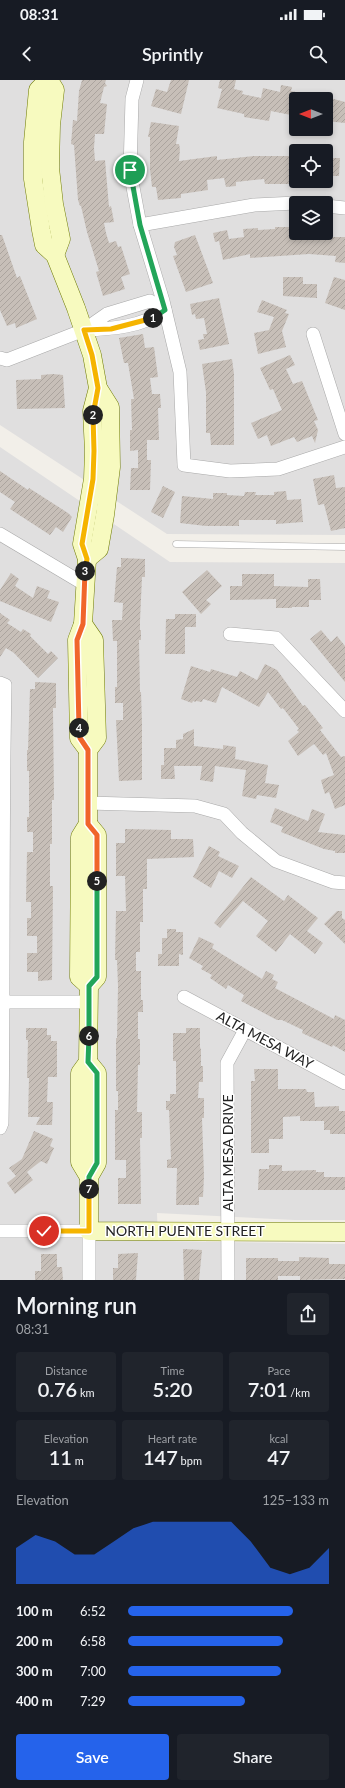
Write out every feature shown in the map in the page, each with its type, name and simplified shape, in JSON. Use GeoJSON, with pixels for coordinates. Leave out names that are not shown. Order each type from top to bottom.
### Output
{"type":"FeatureCollection","features":[{"type":"Feature","properties":{"kind":"street"},"geometry":{"type":"LineString","coordinates":[[48,80],[38,90],[34,125],[33,179],[44,245],[55,255],[84,330],[92,355],[98,388],[92,411],[94,451],[93,479],[82,544],[87,559],[84,584],[83,624],[77,640],[80,738],[88,750],[88,824],[80,836],[80,977],[89,994],[88,1062],[97,1073],[97,1163],[89,1177],[89,1280]]}},
{"type":"Feature","properties":{"kind":"street"},"geometry":{"type":"LineString","coordinates":[[137,80],[132,99],[130,170],[140,225],[165,310],[180,372],[184,466],[230,471],[278,469],[345,447]]}},
{"type":"Feature","properties":{"kind":"street"},"geometry":{"type":"LineString","coordinates":[[140,225],[254,205],[289,203]]}},
{"type":"Feature","properties":{"kind":"street"},"geometry":{"type":"LineString","coordinates":[[333,207],[345,208]]}},
{"type":"Feature","properties":{"kind":"street"},"geometry":{"type":"LineString","coordinates":[[0,358],[7,360],[84,330],[111,329],[155,317],[165,310]]}},
{"type":"Feature","properties":{"kind":"street"},"geometry":{"type":"LineString","coordinates":[[313,334],[345,434]]}},
{"type":"Feature","properties":{"kind":"street"},"geometry":{"type":"LineString","coordinates":[[0,534],[84,584]]}},
{"type":"Feature","properties":{"kind":"street"},"geometry":{"type":"LineString","coordinates":[[230,634],[276,638],[345,711]]}},
{"type":"Feature","properties":{"kind":"street"},"geometry":{"type":"LineString","coordinates":[[0,1128],[2,1123],[2,684]]}},
{"type":"Feature","properties":{"kind":"street"},"geometry":{"type":"LineString","coordinates":[[88,803],[195,806],[224,814],[242,833],[276,861],[333,882],[345,883]]}},
{"type":"Feature","properties":{"kind":"street"},"geometry":{"type":"LineString","coordinates":[[2,1002],[89,994]]}},
{"type":"Feature","properties":{"kind":"street","name":"ALTA MESA WAY"},"geometry":{"type":"LineString","coordinates":[[184,997],[345,1083]]}},
{"type":"Feature","properties":{"kind":"street","name":"ALTA MESA DRIVE"},"geometry":{"type":"LineString","coordinates":[[228,1280],[227,1063],[245,1030]]}},
{"type":"Feature","properties":{"kind":"street","name":"NORTH PUENTE STREET"},"geometry":{"type":"LineString","coordinates":[[0,1231],[345,1232]]}},
{"type":"Feature","properties":{"kind":"lane"},"geometry":{"type":"LineString","coordinates":[[176,544],[345,547]]}},
{"type":"Feature","properties":{"kind":"shaded area"},"geometry":{"type":"Polygon","coordinates":[[[0,80],[345,80],[345,535],[167,534],[0,425],[0,80]]]}},
{"type":"Feature","properties":{"kind":"shaded area"},"geometry":{"type":"Polygon","coordinates":[[[0,447],[170,562],[345,563],[345,1220],[295,1220],[157,1213],[158,1241],[345,1244],[345,1280],[0,1280],[0,447]]]}},
{"type":"Feature","properties":{"kind":"building"},"geometry":{"type":"Polygon","coordinates":[[[82,80],[106,80],[105,83],[107,86],[104,87],[100,103],[107,104],[104,134],[95,134],[95,161],[105,160],[109,207],[111,206],[114,222],[104,223],[109,243],[116,241],[118,247],[121,246],[130,274],[121,277],[125,289],[103,296],[96,272],[99,271],[78,200],[74,145],[71,144],[73,120],[77,121],[79,91],[82,80]]]}},
{"type":"Feature","properties":{"kind":"building"},"geometry":{"type":"Polygon","coordinates":[[[171,80],[189,80],[181,114],[151,106],[156,89],[167,92],[171,80]]]}},
{"type":"Feature","properties":{"kind":"building"},"geometry":{"type":"Polygon","coordinates":[[[220,80],[236,80],[234,89],[243,91],[242,94],[261,98],[263,88],[280,92],[281,85],[292,87],[291,91],[296,92],[289,92],[289,115],[271,111],[269,121],[244,117],[244,114],[217,108],[222,89],[218,88],[220,80]]]}},
{"type":"Feature","properties":{"kind":"building"},"geometry":{"type":"Polygon","coordinates":[[[333,99],[345,102],[345,123],[333,122],[333,99]]]}},
{"type":"Feature","properties":{"kind":"building"},"geometry":{"type":"Polygon","coordinates":[[[151,122],[179,126],[176,144],[179,144],[180,149],[179,161],[217,156],[217,160],[254,156],[289,156],[289,184],[265,184],[264,179],[236,182],[236,186],[226,187],[224,178],[207,180],[208,190],[181,194],[181,198],[158,200],[156,187],[152,187],[150,169],[150,137],[148,137],[151,122]]]}},
{"type":"Feature","properties":{"kind":"building"},"geometry":{"type":"Polygon","coordinates":[[[333,158],[340,158],[339,176],[333,176],[333,158]]]}},
{"type":"Feature","properties":{"kind":"building"},"geometry":{"type":"Polygon","coordinates":[[[275,227],[289,227],[289,240],[333,240],[333,237],[345,237],[345,263],[335,262],[336,256],[309,254],[250,258],[250,254],[223,260],[219,241],[215,242],[213,233],[227,230],[229,239],[244,237],[243,229],[275,229],[275,227]]]}},
{"type":"Feature","properties":{"kind":"building"},"geometry":{"type":"Polygon","coordinates":[[[0,235],[2,235],[17,278],[20,276],[37,319],[16,328],[15,323],[7,326],[0,310],[0,235]]]}},
{"type":"Feature","properties":{"kind":"building"},"geometry":{"type":"Polygon","coordinates":[[[195,235],[213,283],[186,292],[173,256],[177,255],[174,247],[175,242],[195,235]]]}},
{"type":"Feature","properties":{"kind":"building"},"geometry":{"type":"Polygon","coordinates":[[[283,277],[303,277],[303,284],[317,284],[317,298],[283,296],[283,277]]]}},
{"type":"Feature","properties":{"kind":"building"},"geometry":{"type":"Polygon","coordinates":[[[334,277],[345,280],[345,310],[325,303],[334,277]]]}},
{"type":"Feature","properties":{"kind":"building"},"geometry":{"type":"Polygon","coordinates":[[[219,298],[229,344],[200,350],[198,340],[204,339],[203,334],[207,334],[204,318],[196,319],[195,314],[192,315],[190,304],[219,298]]]}},
{"type":"Feature","properties":{"kind":"building"},"geometry":{"type":"Polygon","coordinates":[[[262,300],[287,310],[285,313],[289,314],[282,331],[286,347],[258,354],[254,333],[269,330],[274,317],[257,312],[262,300]]]}},
{"type":"Feature","properties":{"kind":"building"},"geometry":{"type":"Polygon","coordinates":[[[143,334],[145,348],[154,347],[158,377],[150,378],[152,394],[160,394],[161,408],[158,408],[159,440],[147,440],[147,460],[151,460],[150,490],[130,490],[131,468],[138,468],[138,450],[130,451],[130,430],[132,430],[131,399],[134,399],[128,363],[124,363],[119,338],[143,334]]]}},
{"type":"Feature","properties":{"kind":"building"},"geometry":{"type":"Polygon","coordinates":[[[290,355],[295,365],[286,369],[293,384],[302,381],[318,420],[314,421],[318,430],[315,443],[312,436],[297,442],[294,437],[271,446],[267,435],[258,439],[251,423],[282,410],[273,389],[270,390],[260,368],[290,355]]]}},
{"type":"Feature","properties":{"kind":"building"},"geometry":{"type":"Polygon","coordinates":[[[232,359],[234,374],[234,445],[211,445],[210,433],[206,433],[206,392],[202,364],[232,359]]]}},
{"type":"Feature","properties":{"kind":"building"},"geometry":{"type":"Polygon","coordinates":[[[41,375],[63,375],[65,408],[17,409],[16,380],[41,379],[41,375]]]}},
{"type":"Feature","properties":{"kind":"building"},"geometry":{"type":"Polygon","coordinates":[[[0,471],[28,490],[29,488],[68,513],[72,517],[63,532],[56,527],[50,535],[10,509],[15,502],[0,492],[0,471]]]}},
{"type":"Feature","properties":{"kind":"building"},"geometry":{"type":"Polygon","coordinates":[[[334,475],[336,488],[345,487],[345,528],[331,531],[324,504],[318,505],[313,479],[334,475]]]}},
{"type":"Feature","properties":{"kind":"building"},"geometry":{"type":"Polygon","coordinates":[[[163,486],[175,492],[163,518],[151,512],[163,486]]]}},
{"type":"Feature","properties":{"kind":"building"},"geometry":{"type":"Polygon","coordinates":[[[286,491],[287,500],[301,499],[303,522],[276,524],[276,520],[239,520],[239,526],[206,526],[180,523],[182,496],[213,499],[213,493],[227,493],[227,495],[244,496],[245,492],[256,492],[255,495],[274,495],[274,492],[286,491]]]}},
{"type":"Feature","properties":{"kind":"building"},"geometry":{"type":"Polygon","coordinates":[[[121,558],[145,559],[145,577],[142,577],[140,621],[141,640],[139,640],[142,723],[142,780],[119,781],[116,720],[123,720],[123,703],[115,703],[115,687],[117,687],[117,641],[113,641],[112,620],[122,620],[123,603],[114,602],[117,567],[121,567],[121,558]]]}},
{"type":"Feature","properties":{"kind":"building"},"geometry":{"type":"Polygon","coordinates":[[[207,570],[222,586],[206,600],[211,604],[201,614],[182,592],[207,570]]]}},
{"type":"Feature","properties":{"kind":"building"},"geometry":{"type":"Polygon","coordinates":[[[11,573],[19,579],[15,586],[33,598],[37,586],[50,591],[47,598],[59,602],[51,622],[0,601],[0,590],[11,573]]]}},
{"type":"Feature","properties":{"kind":"building"},"geometry":{"type":"Polygon","coordinates":[[[242,574],[274,574],[274,586],[308,587],[308,579],[320,579],[321,600],[309,600],[309,607],[276,608],[276,599],[230,600],[230,586],[242,586],[242,574]]]}},
{"type":"Feature","properties":{"kind":"building"},"geometry":{"type":"Polygon","coordinates":[[[0,613],[10,620],[7,623],[21,632],[23,629],[31,634],[30,636],[48,654],[51,651],[58,658],[38,678],[14,653],[6,648],[0,657],[0,613]]]}},
{"type":"Feature","properties":{"kind":"building"},"geometry":{"type":"Polygon","coordinates":[[[175,614],[196,614],[196,627],[185,627],[185,654],[165,654],[166,619],[175,619],[175,614]]]}},
{"type":"Feature","properties":{"kind":"building"},"geometry":{"type":"Polygon","coordinates":[[[321,630],[331,642],[337,636],[345,646],[345,682],[310,639],[321,630]]]}},
{"type":"Feature","properties":{"kind":"building"},"geometry":{"type":"Polygon","coordinates":[[[265,664],[277,670],[303,706],[305,705],[323,728],[320,730],[341,757],[345,756],[345,805],[335,809],[329,792],[325,794],[321,780],[334,775],[326,753],[323,755],[314,744],[298,756],[288,741],[299,732],[297,730],[299,729],[283,708],[281,709],[268,692],[259,707],[222,687],[216,703],[203,699],[202,702],[193,701],[192,703],[181,699],[191,666],[210,672],[211,669],[237,677],[240,671],[257,680],[265,664]]]}},
{"type":"Feature","properties":{"kind":"building"},"geometry":{"type":"Polygon","coordinates":[[[35,682],[56,683],[56,708],[53,708],[54,800],[52,800],[52,844],[50,844],[50,886],[53,886],[52,980],[38,981],[38,972],[27,972],[27,953],[37,953],[37,936],[27,936],[27,918],[31,918],[31,902],[26,902],[27,852],[33,852],[33,832],[27,832],[27,817],[29,817],[29,771],[27,771],[27,750],[30,689],[35,689],[35,682]]]}},
{"type":"Feature","properties":{"kind":"building"},"geometry":{"type":"Polygon","coordinates":[[[194,729],[194,746],[223,749],[223,745],[236,747],[235,759],[268,765],[265,783],[279,785],[276,798],[257,795],[256,799],[242,796],[246,770],[215,766],[213,782],[200,780],[202,766],[174,766],[175,779],[161,779],[161,765],[164,765],[164,748],[176,748],[176,740],[183,739],[183,734],[194,729]]]}},
{"type":"Feature","properties":{"kind":"building"},"geometry":{"type":"Polygon","coordinates":[[[275,808],[308,821],[312,809],[325,814],[318,832],[345,835],[345,853],[335,853],[335,851],[324,849],[281,832],[283,827],[270,822],[275,808]]]}},
{"type":"Feature","properties":{"kind":"building"},"geometry":{"type":"Polygon","coordinates":[[[125,829],[171,830],[171,839],[193,839],[194,857],[147,859],[147,889],[143,889],[143,922],[140,922],[140,952],[136,952],[136,971],[141,971],[141,1000],[143,1000],[143,1012],[138,1012],[140,1065],[138,1065],[137,1112],[142,1112],[142,1138],[140,1138],[141,1204],[118,1204],[118,1178],[126,1178],[126,1160],[115,1160],[115,1110],[118,1110],[118,1091],[116,1091],[118,986],[117,960],[115,960],[116,911],[126,911],[125,876],[116,876],[116,843],[125,843],[125,829]]]}},
{"type":"Feature","properties":{"kind":"building"},"geometry":{"type":"Polygon","coordinates":[[[209,846],[220,852],[218,856],[239,866],[232,878],[219,871],[211,888],[193,877],[209,846]]]}},
{"type":"Feature","properties":{"kind":"building"},"geometry":{"type":"Polygon","coordinates":[[[251,877],[284,901],[288,895],[318,918],[307,931],[323,943],[315,954],[290,934],[276,952],[256,936],[268,921],[243,901],[220,928],[214,923],[251,877]]]}},
{"type":"Feature","properties":{"kind":"building"},"geometry":{"type":"Polygon","coordinates":[[[337,911],[342,911],[342,918],[345,920],[345,944],[324,924],[337,911]]]}},
{"type":"Feature","properties":{"kind":"building"},"geometry":{"type":"Polygon","coordinates":[[[167,929],[176,929],[176,932],[183,932],[183,955],[179,954],[179,966],[158,966],[158,954],[162,954],[162,938],[167,938],[167,929]]]}},
{"type":"Feature","properties":{"kind":"building"},"geometry":{"type":"Polygon","coordinates":[[[199,937],[214,944],[212,948],[262,979],[266,971],[274,975],[272,979],[278,982],[275,988],[334,1019],[335,1015],[345,1020],[345,1052],[333,1045],[332,1047],[302,1033],[303,1030],[282,1020],[277,1020],[241,1001],[244,995],[228,985],[226,989],[210,978],[212,975],[201,969],[203,966],[189,958],[199,937]]]}},
{"type":"Feature","properties":{"kind":"building"},"geometry":{"type":"Polygon","coordinates":[[[26,1028],[47,1028],[47,1035],[51,1035],[51,1041],[57,1041],[57,1077],[48,1077],[47,1102],[53,1102],[52,1125],[36,1125],[40,1117],[28,1117],[29,1078],[27,1078],[28,1040],[26,1040],[26,1028]]]}},
{"type":"Feature","properties":{"kind":"building"},"geometry":{"type":"Polygon","coordinates":[[[186,1028],[200,1028],[201,1066],[203,1066],[203,1082],[199,1082],[198,1098],[204,1098],[204,1118],[202,1118],[204,1176],[203,1197],[199,1197],[199,1205],[176,1205],[177,1168],[167,1168],[167,1160],[171,1159],[169,1110],[166,1110],[166,1101],[170,1101],[170,1094],[176,1094],[176,1061],[173,1061],[173,1033],[186,1033],[186,1028]]]}},
{"type":"Feature","properties":{"kind":"building"},"geometry":{"type":"Polygon","coordinates":[[[254,1069],[278,1069],[278,1089],[306,1089],[307,1092],[314,1092],[315,1107],[339,1106],[339,1111],[345,1111],[345,1134],[330,1134],[330,1130],[324,1130],[324,1121],[300,1121],[300,1116],[283,1117],[283,1139],[269,1139],[269,1153],[251,1153],[251,1081],[255,1081],[254,1069]]]}},
{"type":"Feature","properties":{"kind":"building"},"geometry":{"type":"Polygon","coordinates":[[[34,1131],[53,1139],[50,1146],[54,1148],[47,1164],[41,1161],[27,1172],[33,1180],[15,1194],[7,1183],[16,1176],[9,1168],[22,1159],[34,1131]]]}},
{"type":"Feature","properties":{"kind":"building"},"geometry":{"type":"Polygon","coordinates":[[[269,1165],[282,1165],[282,1171],[316,1170],[316,1172],[324,1172],[324,1177],[345,1177],[345,1190],[258,1190],[259,1169],[269,1169],[269,1165]]]}},
{"type":"Feature","properties":{"kind":"building"},"geometry":{"type":"Polygon","coordinates":[[[183,1249],[202,1250],[199,1280],[184,1280],[183,1249]]]}},
{"type":"Feature","properties":{"kind":"building"},"geometry":{"type":"Polygon","coordinates":[[[138,1253],[136,1280],[113,1280],[113,1268],[118,1268],[118,1254],[138,1253]]]}},
{"type":"Feature","properties":{"kind":"building"},"geometry":{"type":"Polygon","coordinates":[[[41,1254],[57,1254],[57,1267],[62,1267],[63,1280],[35,1280],[35,1271],[41,1271],[41,1254]]]}},
{"type":"Feature","properties":{"kind":"building"},"geometry":{"type":"Polygon","coordinates":[[[299,1257],[329,1258],[329,1264],[345,1264],[345,1279],[300,1280],[300,1276],[278,1276],[278,1280],[246,1280],[246,1258],[278,1258],[278,1261],[299,1261],[299,1257]]]}},
{"type":"Feature","properties":{"kind":"route"},"geometry":{"type":"LineString","coordinates":[[44,1231],[89,1231],[89,1177],[97,1163],[97,1073],[88,1062],[89,986],[97,977],[97,835],[88,824],[88,750],[80,738],[77,640],[83,624],[84,584],[87,559],[82,544],[90,505],[93,479],[94,430],[92,411],[98,388],[92,355],[84,330],[111,329],[155,317],[165,310],[140,225],[130,170]]}}]}
